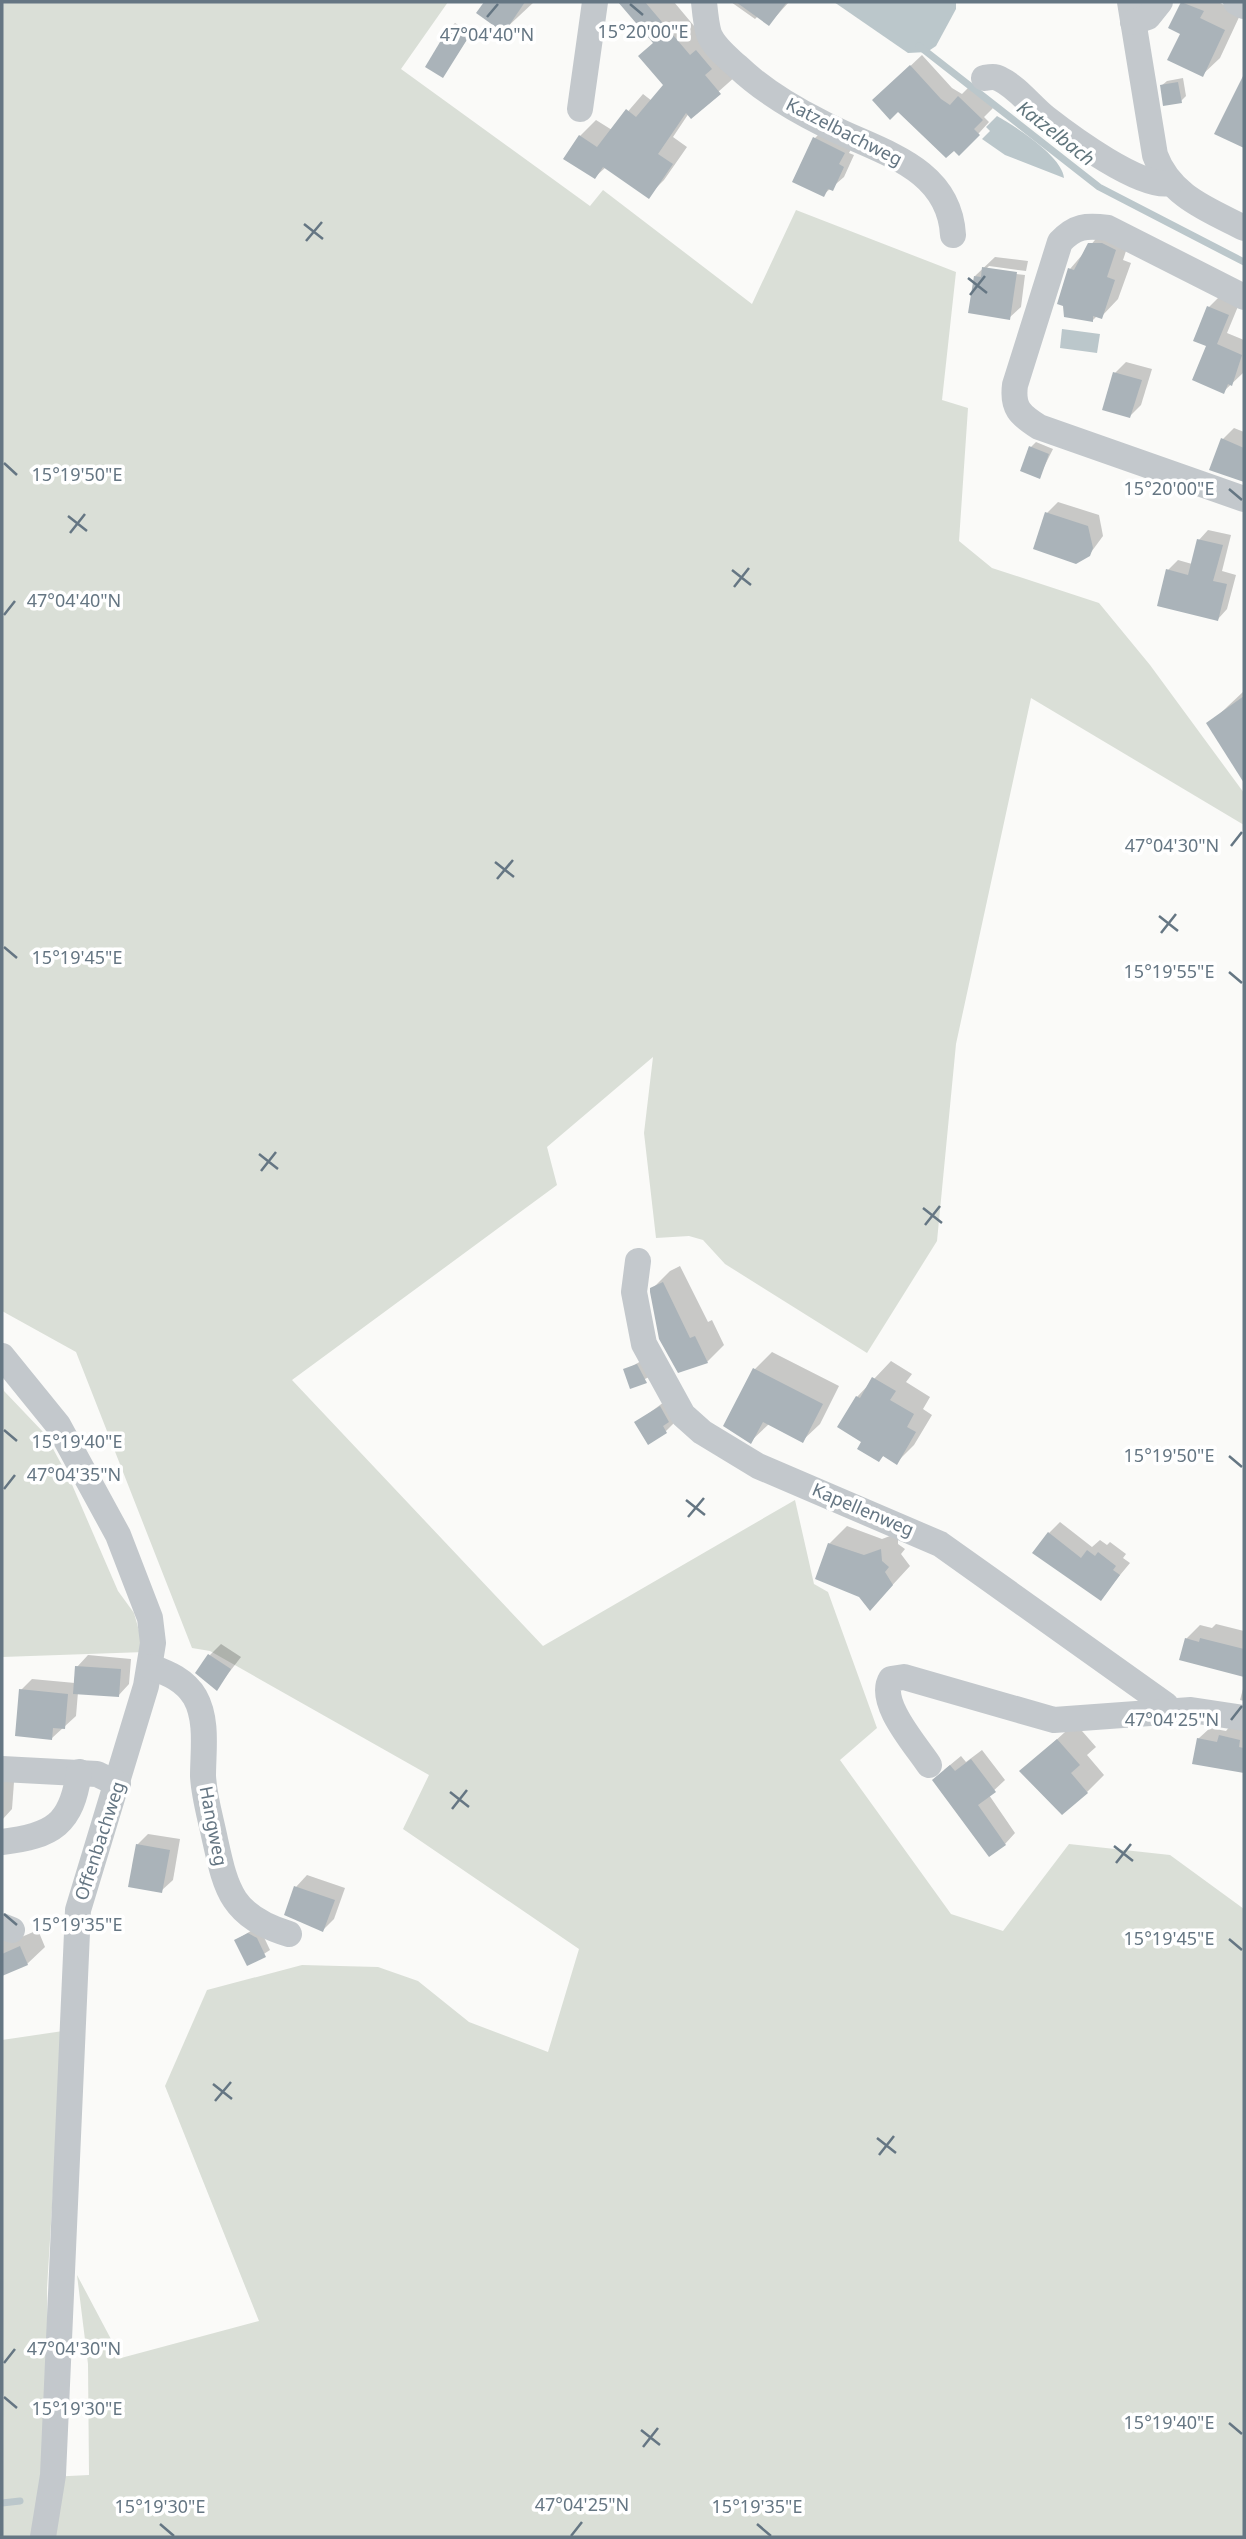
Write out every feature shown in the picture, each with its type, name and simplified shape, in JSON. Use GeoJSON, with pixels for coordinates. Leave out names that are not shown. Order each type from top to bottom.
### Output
{"type":"FeatureCollection","features":[{"type":"Feature","properties":{"kind":"street"},"geometry":{"type":"LineString","coordinates":[[580,109],[595,2]]}},
{"type":"Feature","properties":{"kind":"street","name":"Katzelbachweg"},"geometry":{"type":"LineString","coordinates":[[704,2],[709,32],[724,54],[749,78],[783,102],[824,124],[885,150],[921,172],[946,203],[953,235]]}},
{"type":"Feature","properties":{"kind":"street"},"geometry":{"type":"LineString","coordinates":[[1160,2],[1147,17],[1131,12],[1155,155],[1170,183],[1188,200],[1244,228]]}},
{"type":"Feature","properties":{"kind":"street"},"geometry":{"type":"LineString","coordinates":[[1236,2],[1244,6]]}},
{"type":"Feature","properties":{"kind":"street"},"geometry":{"type":"LineString","coordinates":[[984,78],[1001,79],[1044,117],[1106,159],[1148,181],[1161,185],[1170,183]]}},
{"type":"Feature","properties":{"kind":"street"},"geometry":{"type":"LineString","coordinates":[[1244,297],[1108,228],[1088,225],[1071,229],[1060,242],[1015,385],[1013,401],[1020,415],[1039,426],[1244,499]]}},
{"type":"Feature","properties":{"kind":"street","name":"Kapellenweg"},"geometry":{"type":"LineString","coordinates":[[638,1261],[634,1292],[644,1344],[683,1415],[702,1432],[758,1466],[940,1544],[1037,1610],[1166,1705],[1169,1713]]}},
{"type":"Feature","properties":{"kind":"street","name":"Offenbachweg"},"geometry":{"type":"LineString","coordinates":[[2,1356],[58,1425],[118,1535],[150,1618],[151,1667],[78,1910],[53,2475],[43,2537]]}},
{"type":"Feature","properties":{"kind":"street","name":"Hangweg"},"geometry":{"type":"LineString","coordinates":[[151,1667],[172,1675],[184,1684],[195,1697],[201,1713],[206,1797],[229,1892],[257,1921],[289,1934]]}},
{"type":"Feature","properties":{"kind":"street"},"geometry":{"type":"LineString","coordinates":[[929,1765],[890,1707],[888,1684],[891,1679],[898,1677],[916,1680],[1055,1720],[1200,1710],[1244,1718]]}},
{"type":"Feature","properties":{"kind":"street"},"geometry":{"type":"LineString","coordinates":[[2,1769],[97,1774],[118,1784]]}},
{"type":"Feature","properties":{"kind":"street"},"geometry":{"type":"LineString","coordinates":[[2,1842],[32,1836],[59,1825],[71,1812],[79,1772]]}},
{"type":"Feature","properties":{"kind":"shaded area"},"geometry":{"type":"Polygon","coordinates":[[[2,2],[448,2],[401,69],[590,206],[603,190],[752,304],[796,210],[956,272],[942,400],[968,408],[959,541],[992,568],[1099,603],[1150,665],[1244,793],[1244,825],[1031,698],[956,1044],[937,1241],[867,1353],[725,1264],[703,1240],[689,1236],[656,1238],[644,1133],[653,1057],[547,1147],[557,1185],[292,1380],[543,1646],[795,1500],[814,1584],[828,1592],[877,1728],[840,1760],[951,1914],[1003,1931],[1069,1844],[1170,1855],[1244,1909],[1244,2537],[2,2537],[2,2040],[63,2031],[47,2288],[49,2477],[89,2475],[88,2364],[77,2275],[121,2358],[259,2321],[165,2086],[207,1990],[302,1965],[378,1967],[418,1981],[469,2022],[548,2052],[579,1949],[403,1829],[429,1775],[210,1651],[192,1648],[76,1352],[2,1311],[2,2]]]}},
{"type":"Feature","properties":{"kind":"shaded area"},"geometry":{"type":"Polygon","coordinates":[[[834,2],[956,2],[956,9],[936,46],[927,52],[908,53],[834,2]]]}},
{"type":"Feature","properties":{"kind":"shaded area"},"geometry":{"type":"Polygon","coordinates":[[[997,116],[1026,134],[1047,152],[1062,170],[1064,178],[1005,155],[982,139],[990,131],[986,127],[997,116]]]}},
{"type":"Feature","properties":{"kind":"shaded area"},"geometry":{"type":"Polygon","coordinates":[[[1062,329],[1100,334],[1097,353],[1060,348],[1062,329]]]}},
{"type":"Feature","properties":{"kind":"shaded area"},"geometry":{"type":"Polygon","coordinates":[[[2,1383],[4,1391],[45,1434],[70,1480],[118,1591],[134,1613],[145,1652],[2,1657],[2,1383]]]}},
{"type":"Feature","properties":{"kind":"building"},"geometry":{"type":"Polygon","coordinates":[[[484,2],[525,2],[504,33],[476,13],[484,2]]]}},
{"type":"Feature","properties":{"kind":"building"},"geometry":{"type":"Polygon","coordinates":[[[618,2],[645,2],[690,55],[696,50],[712,69],[705,75],[721,94],[691,119],[686,113],[658,154],[673,164],[649,199],[603,167],[595,179],[563,159],[579,135],[597,147],[626,109],[636,117],[663,85],[638,56],[653,43],[618,2]]]}},
{"type":"Feature","properties":{"kind":"building"},"geometry":{"type":"Polygon","coordinates":[[[736,2],[787,2],[769,26],[736,2]]]}},
{"type":"Feature","properties":{"kind":"building"},"geometry":{"type":"Polygon","coordinates":[[[1181,2],[1204,11],[1200,18],[1225,30],[1203,77],[1167,60],[1180,34],[1168,28],[1181,2]]]}},
{"type":"Feature","properties":{"kind":"building"},"geometry":{"type":"Polygon","coordinates":[[[449,27],[468,38],[443,78],[425,67],[449,27]]]}},
{"type":"Feature","properties":{"kind":"building"},"geometry":{"type":"Polygon","coordinates":[[[910,65],[941,99],[950,105],[958,96],[983,120],[974,129],[980,135],[959,156],[954,151],[946,158],[898,112],[890,120],[872,100],[910,65]]]}},
{"type":"Feature","properties":{"kind":"building"},"geometry":{"type":"Polygon","coordinates":[[[1244,74],[1244,148],[1214,134],[1244,74]]]}},
{"type":"Feature","properties":{"kind":"building"},"geometry":{"type":"Polygon","coordinates":[[[1178,82],[1182,103],[1163,106],[1160,85],[1178,82]]]}},
{"type":"Feature","properties":{"kind":"building"},"geometry":{"type":"Polygon","coordinates":[[[813,137],[845,153],[839,164],[844,167],[833,191],[828,189],[824,197],[792,182],[813,137]]]}},
{"type":"Feature","properties":{"kind":"building"},"geometry":{"type":"Polygon","coordinates":[[[1088,243],[1102,243],[1116,250],[1107,277],[1115,280],[1102,319],[1093,316],[1093,322],[1064,317],[1063,306],[1057,304],[1068,268],[1074,270],[1088,243]]]}},
{"type":"Feature","properties":{"kind":"building"},"geometry":{"type":"Polygon","coordinates":[[[982,267],[1017,272],[1010,320],[968,313],[974,276],[981,277],[982,267]]]}},
{"type":"Feature","properties":{"kind":"building"},"geometry":{"type":"Polygon","coordinates":[[[1207,306],[1229,315],[1217,344],[1242,355],[1232,386],[1228,384],[1224,394],[1192,380],[1206,346],[1193,341],[1207,306]]]}},
{"type":"Feature","properties":{"kind":"building"},"geometry":{"type":"Polygon","coordinates":[[[1113,372],[1142,380],[1130,418],[1102,410],[1113,372]]]}},
{"type":"Feature","properties":{"kind":"building"},"geometry":{"type":"Polygon","coordinates":[[[1221,438],[1244,448],[1244,482],[1209,470],[1221,438]]]}},
{"type":"Feature","properties":{"kind":"building"},"geometry":{"type":"Polygon","coordinates":[[[1029,446],[1049,454],[1040,479],[1020,471],[1029,446]]]}},
{"type":"Feature","properties":{"kind":"building"},"geometry":{"type":"Polygon","coordinates":[[[1045,512],[1088,526],[1093,548],[1090,556],[1076,564],[1033,549],[1045,512]]]}},
{"type":"Feature","properties":{"kind":"building"},"geometry":{"type":"Polygon","coordinates":[[[1197,539],[1223,545],[1213,581],[1227,584],[1218,621],[1157,606],[1166,569],[1188,575],[1197,539]]]}},
{"type":"Feature","properties":{"kind":"building"},"geometry":{"type":"Polygon","coordinates":[[[1244,696],[1244,783],[1206,723],[1244,696]]]}},
{"type":"Feature","properties":{"kind":"building"},"geometry":{"type":"Polygon","coordinates":[[[663,1282],[690,1338],[695,1336],[708,1363],[678,1373],[659,1339],[650,1288],[663,1282]]]}},
{"type":"Feature","properties":{"kind":"building"},"geometry":{"type":"Polygon","coordinates":[[[637,1364],[647,1383],[630,1389],[623,1369],[637,1364]]]}},
{"type":"Feature","properties":{"kind":"building"},"geometry":{"type":"Polygon","coordinates":[[[753,1368],[823,1404],[803,1443],[763,1422],[751,1444],[723,1426],[753,1368]]]}},
{"type":"Feature","properties":{"kind":"building"},"geometry":{"type":"Polygon","coordinates":[[[872,1377],[896,1391],[890,1400],[914,1414],[907,1427],[916,1432],[897,1465],[883,1456],[879,1462],[857,1449],[861,1442],[837,1427],[856,1396],[860,1398],[872,1377]]]}},
{"type":"Feature","properties":{"kind":"building"},"geometry":{"type":"Polygon","coordinates":[[[660,1406],[669,1422],[663,1426],[667,1433],[648,1445],[634,1422],[660,1406]]]}},
{"type":"Feature","properties":{"kind":"building"},"geometry":{"type":"Polygon","coordinates":[[[1048,1532],[1081,1558],[1087,1550],[1095,1556],[1098,1552],[1116,1566],[1113,1570],[1120,1575],[1101,1601],[1032,1553],[1048,1532]]]}},
{"type":"Feature","properties":{"kind":"building"},"geometry":{"type":"Polygon","coordinates":[[[828,1543],[864,1555],[881,1549],[882,1561],[889,1567],[885,1572],[893,1585],[870,1611],[859,1597],[815,1579],[828,1543]]]}},
{"type":"Feature","properties":{"kind":"building"},"geometry":{"type":"Polygon","coordinates":[[[1185,1638],[1199,1642],[1200,1638],[1244,1649],[1244,1677],[1179,1660],[1185,1638]]]}},
{"type":"Feature","properties":{"kind":"building"},"geometry":{"type":"Polygon","coordinates":[[[208,1654],[231,1669],[217,1691],[195,1673],[208,1654]]]}},
{"type":"Feature","properties":{"kind":"building"},"geometry":{"type":"Polygon","coordinates":[[[75,1666],[121,1669],[119,1697],[73,1694],[75,1666]]]}},
{"type":"Feature","properties":{"kind":"building"},"geometry":{"type":"Polygon","coordinates":[[[19,1689],[68,1694],[65,1729],[53,1728],[52,1740],[15,1736],[19,1689]]]}},
{"type":"Feature","properties":{"kind":"building"},"geometry":{"type":"Polygon","coordinates":[[[1219,1735],[1240,1740],[1239,1747],[1244,1748],[1244,1773],[1192,1764],[1197,1738],[1217,1742],[1219,1735]]]}},
{"type":"Feature","properties":{"kind":"building"},"geometry":{"type":"Polygon","coordinates":[[[1057,1739],[1080,1765],[1071,1773],[1088,1793],[1062,1815],[1019,1771],[1057,1739]]]}},
{"type":"Feature","properties":{"kind":"building"},"geometry":{"type":"Polygon","coordinates":[[[971,1759],[996,1792],[978,1805],[1006,1845],[989,1857],[932,1780],[950,1765],[955,1771],[971,1759]]]}},
{"type":"Feature","properties":{"kind":"building"},"geometry":{"type":"Polygon","coordinates":[[[136,1844],[170,1850],[162,1893],[128,1887],[136,1844]]]}},
{"type":"Feature","properties":{"kind":"building"},"geometry":{"type":"Polygon","coordinates":[[[294,1886],[335,1900],[323,1932],[284,1915],[294,1886]]]}},
{"type":"Feature","properties":{"kind":"building"},"geometry":{"type":"Polygon","coordinates":[[[248,1933],[257,1938],[266,1957],[247,1966],[234,1940],[248,1933]]]}},
{"type":"Feature","properties":{"kind":"building"},"geometry":{"type":"Polygon","coordinates":[[[20,1946],[28,1965],[2,1976],[2,1954],[20,1946]]]}},
{"type":"Feature","properties":{"kind":"waterway","name":"Katzelbach"},"geometry":{"type":"LineString","coordinates":[[919,46],[1099,187],[1244,262]]}},
{"type":"Feature","properties":{"kind":"waterway"},"geometry":{"type":"LineString","coordinates":[[2,2503],[20,2501]]}}]}
